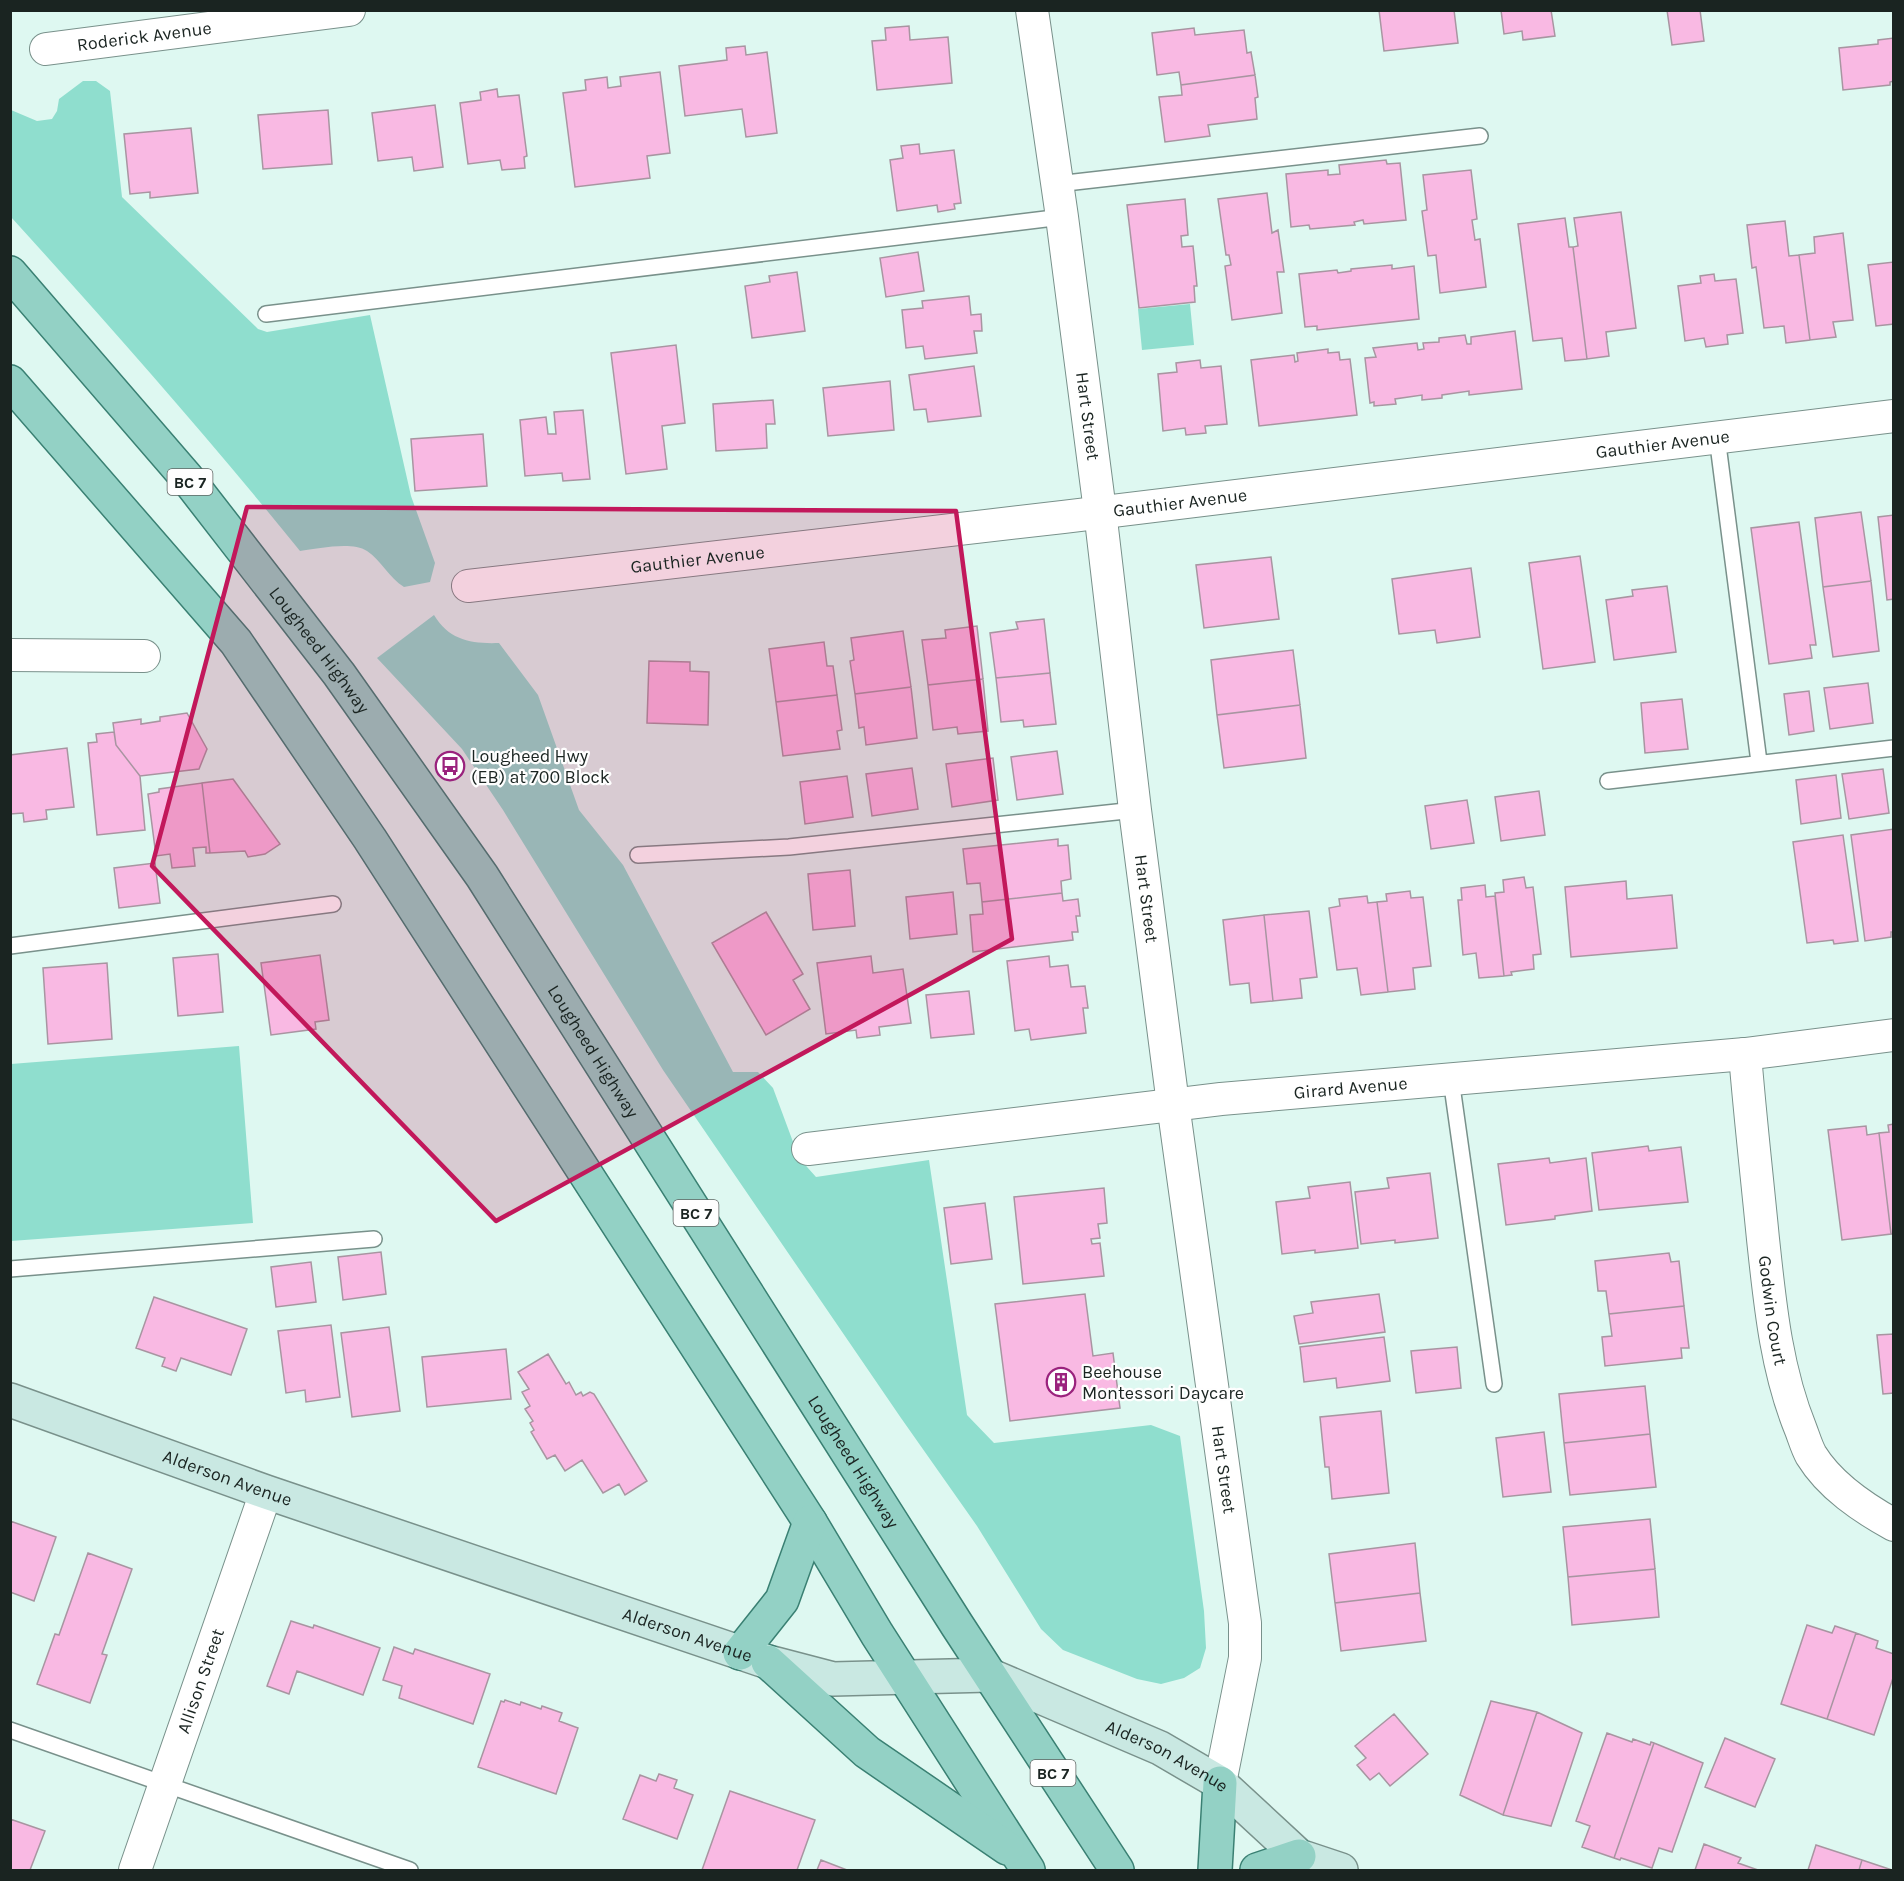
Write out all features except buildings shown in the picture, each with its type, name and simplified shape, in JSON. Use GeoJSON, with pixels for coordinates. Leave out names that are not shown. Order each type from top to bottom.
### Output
{"type":"FeatureCollection","features":[{"type":"Feature","properties":{"kind":"main road","name":"Lougheed Highway"},"geometry":{"type":"LineString","coordinates":[[10,273],[187,478],[339,674],[482,876],[989,1675],[1117,1870]]}},
{"type":"Feature","properties":{"kind":"main road"},"geometry":{"type":"LineString","coordinates":[[10,382],[236,642],[370,839],[810,1522],[904,1677],[1023,1864]]}},
{"type":"Feature","properties":{"kind":"main road"},"geometry":{"type":"LineString","coordinates":[[810,1522],[782,1600],[754,1657],[867,1752],[1023,1864]]}},
{"type":"Feature","properties":{"kind":"main road"},"geometry":{"type":"LineString","coordinates":[[1215,1870],[1220,1783]]}},
{"type":"Feature","properties":{"kind":"main road"},"geometry":{"type":"LineString","coordinates":[[1257,1870],[1299,1856]]}},
{"type":"Feature","properties":{"kind":"street","name":"Roderick Avenue"},"geometry":{"type":"LineString","coordinates":[[46,49],[349,10]]}},
{"type":"Feature","properties":{"kind":"street","name":"Hart Street"},"geometry":{"type":"LineString","coordinates":[[1032,10],[1062,217],[1100,511],[1173,1104],[1245,1623],[1245,1658],[1220,1783]]}},
{"type":"Feature","properties":{"kind":"street","name":"Gauthier Avenue"},"geometry":{"type":"LineString","coordinates":[[468,586],[1893,416]]}},
{"type":"Feature","properties":{"kind":"street"},"geometry":{"type":"LineString","coordinates":[[10,655],[144,656]]}},
{"type":"Feature","properties":{"kind":"street","name":"Girard Avenue"},"geometry":{"type":"LineString","coordinates":[[808,1149],[1173,1104],[1745,1054],[1893,1035]]}},
{"type":"Feature","properties":{"kind":"street","name":"Godwin Court"},"geometry":{"type":"LineString","coordinates":[[1745,1054],[1748,1101],[1772,1316],[1781,1369],[1791,1407],[1811,1455],[1833,1481],[1866,1510],[1893,1525]]}},
{"type":"Feature","properties":{"kind":"street","name":"Alderson Avenue"},"geometry":{"type":"LineString","coordinates":[[10,1400],[266,1491],[754,1657],[833,1679],[989,1675],[1160,1748],[1220,1783],[1299,1856],[1341,1870]]}},
{"type":"Feature","properties":{"kind":"street","name":"Allison Street"},"geometry":{"type":"LineString","coordinates":[[135,1870],[266,1491]]}},
{"type":"Feature","properties":{"kind":"lane"},"geometry":{"type":"LineString","coordinates":[[1057,184],[1480,136]]}},
{"type":"Feature","properties":{"kind":"lane"},"geometry":{"type":"LineString","coordinates":[[266,314],[1062,217]]}},
{"type":"Feature","properties":{"kind":"lane"},"geometry":{"type":"LineString","coordinates":[[1717,437],[1759,762]]}},
{"type":"Feature","properties":{"kind":"lane"},"geometry":{"type":"LineString","coordinates":[[1608,781],[1893,748]]}},
{"type":"Feature","properties":{"kind":"lane"},"geometry":{"type":"LineString","coordinates":[[638,855],[789,847],[1135,810]]}},
{"type":"Feature","properties":{"kind":"lane"},"geometry":{"type":"LineString","coordinates":[[10,946],[333,904]]}},
{"type":"Feature","properties":{"kind":"lane"},"geometry":{"type":"LineString","coordinates":[[1451,1079],[1494,1384]]}},
{"type":"Feature","properties":{"kind":"lane"},"geometry":{"type":"LineString","coordinates":[[10,1269],[374,1239]]}},
{"type":"Feature","properties":{"kind":"lane"},"geometry":{"type":"LineString","coordinates":[[10,1730],[410,1870]]}},
{"type":"Feature","properties":{"kind":"highlighted area"},"geometry":{"type":"Polygon","coordinates":[[[247,507],[956,511],[1012,939],[496,1221],[152,866],[247,507]]]}},
{"type":"Feature","properties":{"kind":"green space"},"geometry":{"type":"Polygon","coordinates":[[[83,81],[96,81],[110,91],[122,197],[258,329],[267,332],[370,315],[411,496],[435,563],[430,582],[404,587],[367,551],[352,546],[300,551],[158,382],[11,217],[11,110],[37,121],[52,119],[57,111],[59,99],[83,81]]]}},
{"type":"Feature","properties":{"kind":"green space"},"geometry":{"type":"Polygon","coordinates":[[[1190,304],[1194,345],[1142,350],[1138,309],[1190,304]]]}},
{"type":"Feature","properties":{"kind":"green space"},"geometry":{"type":"Polygon","coordinates":[[[434,615],[447,630],[462,639],[479,643],[499,643],[538,695],[579,810],[623,865],[733,1072],[758,1072],[773,1088],[799,1158],[816,1177],[929,1160],[967,1415],[994,1443],[1151,1425],[1180,1436],[1204,1611],[1206,1648],[1200,1668],[1184,1678],[1161,1684],[1137,1679],[1063,1650],[1041,1629],[977,1526],[663,1070],[503,810],[462,749],[377,658],[434,615]]]}},
{"type":"Feature","properties":{"kind":"green space"},"geometry":{"type":"Polygon","coordinates":[[[239,1046],[253,1223],[11,1241],[11,1064],[239,1046]]]}},
{"type":"Feature","properties":{"kind":"place","name":"Lougheed Hwy (EB) at 700 Block"},"geometry":{"type":"Point","coordinates":[450,766]}},
{"type":"Feature","properties":{"kind":"place","name":"Beehouse Montessori Daycare"},"geometry":{"type":"Point","coordinates":[1061,1382]}}]}
